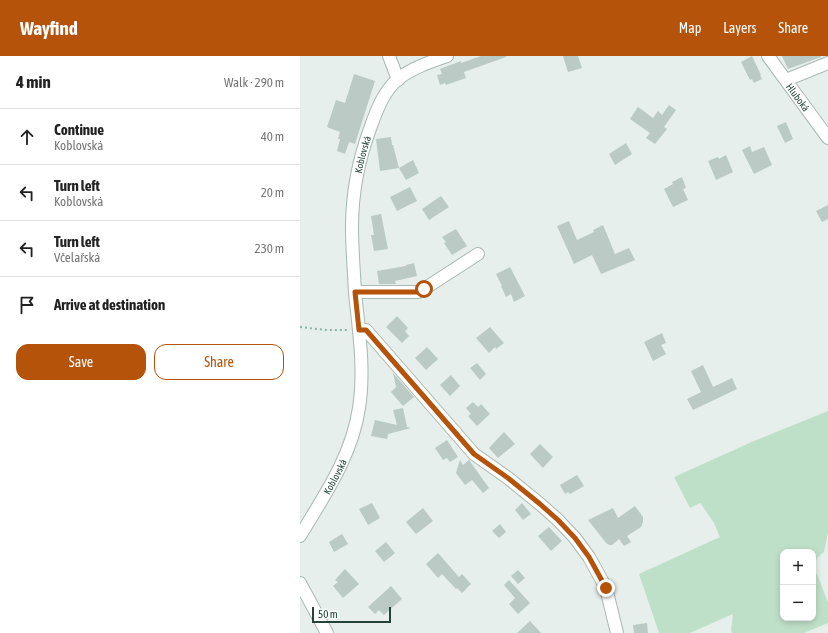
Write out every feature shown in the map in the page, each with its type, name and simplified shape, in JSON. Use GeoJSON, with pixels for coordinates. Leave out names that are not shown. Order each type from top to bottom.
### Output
{"type":"FeatureCollection","features":[{"type":"Feature","properties":{"kind":"street"},"geometry":{"type":"LineString","coordinates":[[389,56],[398,80]]}},
{"type":"Feature","properties":{"kind":"street","name":"Koblovská"},"geometry":{"type":"LineString","coordinates":[[300,536],[337,474],[350,444],[359,408],[362,381],[355,292],[352,227],[356,181],[365,143],[384,96],[391,87],[408,72],[447,56]]}},
{"type":"Feature","properties":{"kind":"street","name":"Hluboká"},"geometry":{"type":"LineString","coordinates":[[768,56],[828,138]]}},
{"type":"Feature","properties":{"kind":"street"},"geometry":{"type":"LineString","coordinates":[[786,80],[828,62]]}},
{"type":"Feature","properties":{"kind":"street"},"geometry":{"type":"LineString","coordinates":[[355,292],[418,292],[478,254]]}},
{"type":"Feature","properties":{"kind":"street"},"geometry":{"type":"LineString","coordinates":[[359,330],[366,330],[474,454],[508,478],[535,500],[558,520],[575,538],[589,557],[606,588],[617,633]]}},
{"type":"Feature","properties":{"kind":"street"},"geometry":{"type":"LineString","coordinates":[[300,583],[326,633]]}},
{"type":"Feature","properties":{"kind":"path"},"geometry":{"type":"LineString","coordinates":[[300,327],[326,330],[359,330]]}},
{"type":"Feature","properties":{"kind":"green space"},"geometry":{"type":"Polygon","coordinates":[[[828,411],[828,532],[824,552],[816,560],[816,549],[780,549],[780,621],[816,621],[816,573],[828,603],[828,623],[804,633],[732,633],[733,614],[690,633],[659,633],[639,574],[720,537],[714,523],[700,503],[690,508],[674,477],[754,441],[828,411]]]}},
{"type":"Feature","properties":{"kind":"building"},"geometry":{"type":"Polygon","coordinates":[[[481,56],[506,57],[464,72],[466,78],[446,85],[445,83],[440,85],[437,75],[442,74],[440,69],[461,61],[461,63],[481,56]]]}},
{"type":"Feature","properties":{"kind":"building"},"geometry":{"type":"Polygon","coordinates":[[[563,56],[578,56],[582,68],[568,72],[563,56]]]}},
{"type":"Feature","properties":{"kind":"building"},"geometry":{"type":"Polygon","coordinates":[[[752,56],[762,79],[754,83],[752,79],[750,80],[741,62],[752,56]]]}},
{"type":"Feature","properties":{"kind":"building"},"geometry":{"type":"Polygon","coordinates":[[[782,56],[821,56],[821,57],[788,69],[782,56]]]}},
{"type":"Feature","properties":{"kind":"building"},"geometry":{"type":"Polygon","coordinates":[[[354,74],[375,81],[355,144],[349,142],[345,154],[337,151],[340,132],[327,127],[336,100],[345,103],[354,74]]]}},
{"type":"Feature","properties":{"kind":"building"},"geometry":{"type":"Polygon","coordinates":[[[669,105],[676,110],[664,127],[667,129],[655,144],[646,138],[650,133],[630,119],[638,107],[653,118],[658,111],[662,115],[669,105]]]}},
{"type":"Feature","properties":{"kind":"building"},"geometry":{"type":"Polygon","coordinates":[[[786,122],[793,139],[785,143],[777,126],[786,122]]]}},
{"type":"Feature","properties":{"kind":"building"},"geometry":{"type":"Polygon","coordinates":[[[391,137],[399,168],[380,171],[376,139],[391,137]]]}},
{"type":"Feature","properties":{"kind":"building"},"geometry":{"type":"Polygon","coordinates":[[[626,143],[632,154],[615,165],[609,154],[626,143]]]}},
{"type":"Feature","properties":{"kind":"building"},"geometry":{"type":"Polygon","coordinates":[[[750,146],[752,152],[764,147],[772,165],[754,174],[742,150],[750,146]]]}},
{"type":"Feature","properties":{"kind":"building"},"geometry":{"type":"Polygon","coordinates":[[[726,155],[733,172],[716,180],[708,161],[718,157],[719,159],[726,155]]]}},
{"type":"Feature","properties":{"kind":"building"},"geometry":{"type":"Polygon","coordinates":[[[413,160],[419,173],[406,180],[399,168],[413,160]]]}},
{"type":"Feature","properties":{"kind":"building"},"geometry":{"type":"Polygon","coordinates":[[[682,177],[686,188],[683,189],[688,200],[673,207],[664,189],[673,184],[672,182],[682,177]]]}},
{"type":"Feature","properties":{"kind":"building"},"geometry":{"type":"Polygon","coordinates":[[[410,187],[417,201],[397,211],[390,197],[410,187]]]}},
{"type":"Feature","properties":{"kind":"building"},"geometry":{"type":"Polygon","coordinates":[[[441,196],[449,207],[429,220],[422,209],[441,196]]]}},
{"type":"Feature","properties":{"kind":"building"},"geometry":{"type":"Polygon","coordinates":[[[828,205],[828,219],[822,222],[816,211],[828,205]]]}},
{"type":"Feature","properties":{"kind":"building"},"geometry":{"type":"Polygon","coordinates":[[[381,214],[388,249],[374,251],[371,235],[374,235],[371,216],[381,214]]]}},
{"type":"Feature","properties":{"kind":"building"},"geometry":{"type":"Polygon","coordinates":[[[569,221],[577,240],[594,232],[593,230],[603,225],[615,254],[629,248],[635,260],[601,274],[592,255],[574,264],[557,226],[569,221]]]}},
{"type":"Feature","properties":{"kind":"building"},"geometry":{"type":"Polygon","coordinates":[[[456,229],[467,246],[452,255],[442,237],[456,229]]]}},
{"type":"Feature","properties":{"kind":"building"},"geometry":{"type":"Polygon","coordinates":[[[414,263],[417,276],[395,281],[396,284],[379,284],[377,271],[406,266],[414,263]]]}},
{"type":"Feature","properties":{"kind":"building"},"geometry":{"type":"Polygon","coordinates":[[[510,267],[525,296],[514,302],[511,294],[506,297],[496,274],[510,267]]]}},
{"type":"Feature","properties":{"kind":"building"},"geometry":{"type":"Polygon","coordinates":[[[397,316],[408,328],[405,331],[409,336],[402,343],[386,327],[397,316]]]}},
{"type":"Feature","properties":{"kind":"building"},"geometry":{"type":"Polygon","coordinates":[[[490,327],[504,343],[496,349],[495,347],[489,353],[476,338],[490,327]]]}},
{"type":"Feature","properties":{"kind":"building"},"geometry":{"type":"Polygon","coordinates":[[[662,333],[666,343],[661,345],[666,354],[653,361],[644,342],[662,333]]]}},
{"type":"Feature","properties":{"kind":"building"},"geometry":{"type":"Polygon","coordinates":[[[427,347],[438,359],[426,370],[415,358],[427,347]]]}},
{"type":"Feature","properties":{"kind":"building"},"geometry":{"type":"Polygon","coordinates":[[[477,363],[486,374],[480,380],[470,368],[477,363]]]}},
{"type":"Feature","properties":{"kind":"building"},"geometry":{"type":"Polygon","coordinates":[[[703,365],[713,387],[732,378],[737,389],[693,410],[687,399],[701,392],[691,371],[703,365]]]}},
{"type":"Feature","properties":{"kind":"building"},"geometry":{"type":"Polygon","coordinates":[[[393,373],[414,397],[403,406],[391,392],[396,387],[393,373]]]}},
{"type":"Feature","properties":{"kind":"building"},"geometry":{"type":"Polygon","coordinates":[[[451,375],[460,386],[450,396],[440,385],[451,375]]]}},
{"type":"Feature","properties":{"kind":"building"},"geometry":{"type":"Polygon","coordinates":[[[473,402],[478,407],[481,404],[490,414],[477,426],[468,416],[471,414],[466,408],[473,402]]]}},
{"type":"Feature","properties":{"kind":"building"},"geometry":{"type":"Polygon","coordinates":[[[403,408],[407,427],[411,428],[388,434],[387,439],[371,436],[375,420],[397,425],[393,410],[403,408]]]}},
{"type":"Feature","properties":{"kind":"building"},"geometry":{"type":"Polygon","coordinates":[[[504,432],[515,444],[498,458],[489,448],[504,432]]]}},
{"type":"Feature","properties":{"kind":"building"},"geometry":{"type":"Polygon","coordinates":[[[447,440],[458,457],[450,462],[447,458],[443,460],[435,448],[447,440]]]}},
{"type":"Feature","properties":{"kind":"building"},"geometry":{"type":"Polygon","coordinates":[[[540,444],[553,457],[543,468],[530,454],[540,444]]]}},
{"type":"Feature","properties":{"kind":"building"},"geometry":{"type":"Polygon","coordinates":[[[460,460],[463,465],[469,460],[489,488],[483,493],[472,480],[465,485],[456,473],[460,460]]]}},
{"type":"Feature","properties":{"kind":"building"},"geometry":{"type":"Polygon","coordinates":[[[577,475],[584,486],[570,494],[568,492],[565,494],[560,485],[577,475]]]}},
{"type":"Feature","properties":{"kind":"building"},"geometry":{"type":"Polygon","coordinates":[[[372,503],[380,518],[368,525],[359,509],[372,503]]]}},
{"type":"Feature","properties":{"kind":"building"},"geometry":{"type":"Polygon","coordinates":[[[522,503],[531,514],[523,520],[515,510],[522,503]]]}},
{"type":"Feature","properties":{"kind":"building"},"geometry":{"type":"Polygon","coordinates":[[[635,506],[643,517],[643,522],[641,527],[627,536],[631,542],[624,546],[619,539],[612,545],[607,544],[588,520],[613,508],[618,518],[635,506]]]}},
{"type":"Feature","properties":{"kind":"building"},"geometry":{"type":"Polygon","coordinates":[[[423,508],[433,521],[416,534],[406,522],[423,508]]]}},
{"type":"Feature","properties":{"kind":"building"},"geometry":{"type":"Polygon","coordinates":[[[500,524],[506,532],[499,538],[492,531],[500,524]]]}},
{"type":"Feature","properties":{"kind":"building"},"geometry":{"type":"Polygon","coordinates":[[[549,527],[562,541],[551,551],[538,536],[549,527]]]}},
{"type":"Feature","properties":{"kind":"building"},"geometry":{"type":"Polygon","coordinates":[[[342,534],[348,544],[334,552],[329,542],[342,534]]]}},
{"type":"Feature","properties":{"kind":"building"},"geometry":{"type":"Polygon","coordinates":[[[386,542],[395,553],[384,562],[375,551],[386,542]]]}},
{"type":"Feature","properties":{"kind":"building"},"geometry":{"type":"Polygon","coordinates":[[[438,553],[459,577],[462,574],[471,584],[462,593],[457,588],[456,589],[442,574],[438,578],[426,564],[438,553]]]}},
{"type":"Feature","properties":{"kind":"building"},"geometry":{"type":"Polygon","coordinates":[[[345,569],[359,584],[343,598],[333,586],[338,582],[335,580],[345,569]]]}},
{"type":"Feature","properties":{"kind":"building"},"geometry":{"type":"Polygon","coordinates":[[[518,570],[525,578],[518,584],[511,576],[518,570]]]}},
{"type":"Feature","properties":{"kind":"building"},"geometry":{"type":"Polygon","coordinates":[[[509,580],[530,603],[518,614],[509,604],[515,598],[504,585],[509,580]]]}},
{"type":"Feature","properties":{"kind":"building"},"geometry":{"type":"Polygon","coordinates":[[[391,586],[402,599],[384,615],[379,610],[375,614],[368,607],[391,586]]]}},
{"type":"Feature","properties":{"kind":"building"},"geometry":{"type":"Polygon","coordinates":[[[530,621],[541,633],[517,633],[530,621]]]}},
{"type":"Feature","properties":{"kind":"building"},"geometry":{"type":"Polygon","coordinates":[[[647,623],[648,633],[634,633],[633,625],[647,623]]]}},
{"type":"Feature","properties":{"kind":"route"},"geometry":{"type":"LineString","coordinates":[[424,289],[418,292],[355,292],[359,330],[366,330],[474,454],[508,478],[558,520],[575,538],[589,557],[606,588]]}}]}
